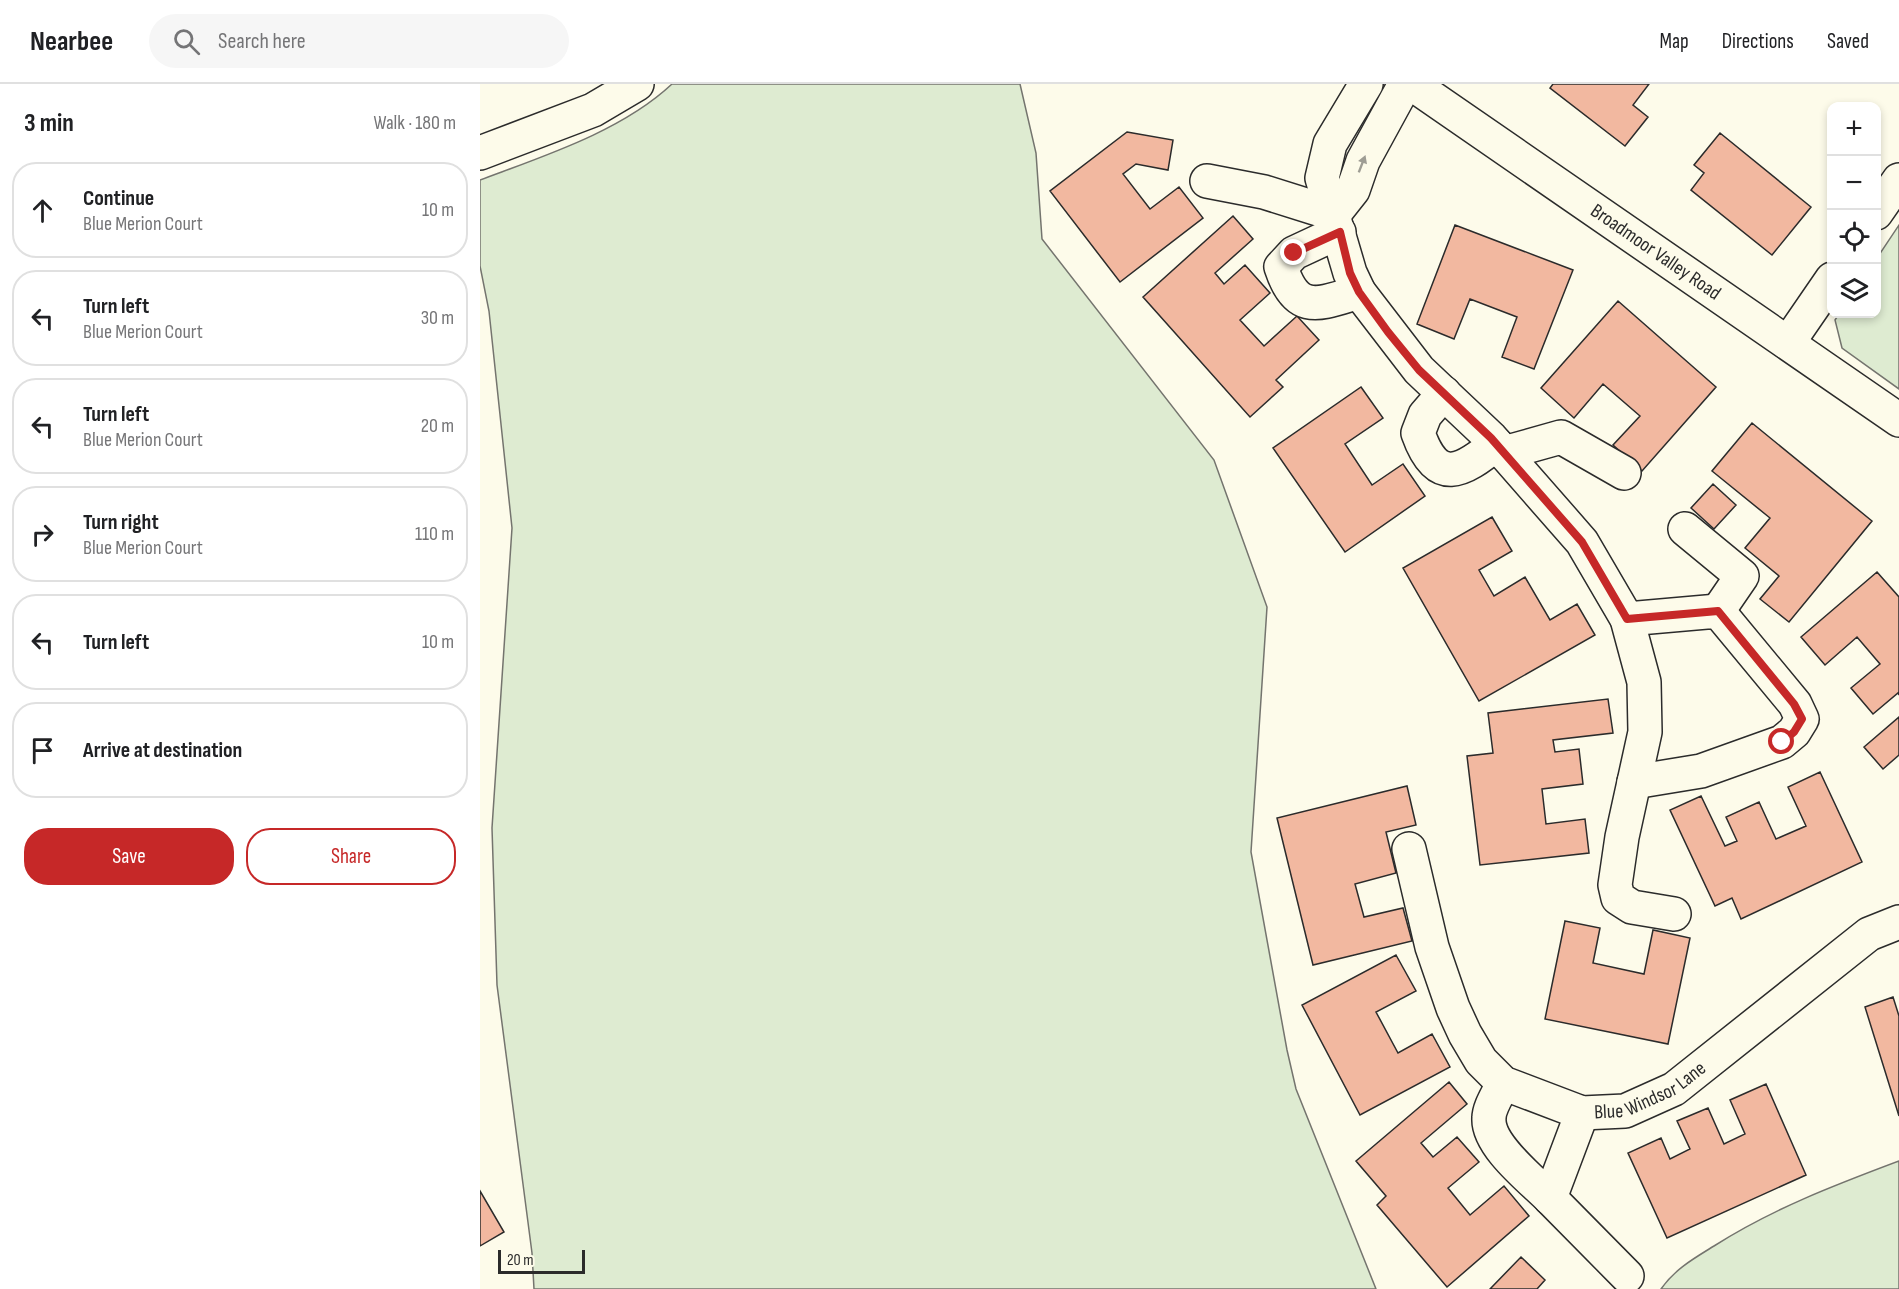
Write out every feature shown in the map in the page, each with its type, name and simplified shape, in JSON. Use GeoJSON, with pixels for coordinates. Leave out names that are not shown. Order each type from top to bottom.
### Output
{"type":"FeatureCollection","features":[{"type":"Feature","properties":{"kind":"street"},"geometry":{"type":"LineString","coordinates":[[480,153],[592,110],[637,84]]}},
{"type":"Feature","properties":{"kind":"street"},"geometry":{"type":"LineString","coordinates":[[1366,84],[1330,144],[1322,178],[1350,273],[1359,292],[1419,370],[1500,448],[1582,542],[1627,619],[1644,682],[1645,732],[1615,885],[1618,898],[1632,907],[1674,914]]}},
{"type":"Feature","properties":{"kind":"street"},"geometry":{"type":"LineString","coordinates":[[1359,292],[1316,305],[1299,300],[1281,267],[1294,253],[1337,223],[1353,190],[1363,161],[1405,84]]}},
{"type":"Feature","properties":{"kind":"street","name":"Broadmoor Valley Road"},"geometry":{"type":"LineString","coordinates":[[1412,84],[1899,420]]}},
{"type":"Feature","properties":{"kind":"street"},"geometry":{"type":"LineString","coordinates":[[1878,210],[1899,180]]}},
{"type":"Feature","properties":{"kind":"street"},"geometry":{"type":"LineString","coordinates":[[1207,181],[1264,192],[1337,223]]}},
{"type":"Feature","properties":{"kind":"street"},"geometry":{"type":"LineString","coordinates":[[1788,343],[1827,286]]}},
{"type":"Feature","properties":{"kind":"street"},"geometry":{"type":"LineString","coordinates":[[1444,393],[1425,415],[1418,434],[1425,452],[1440,466],[1454,471],[1468,467],[1500,448],[1561,437],[1624,473]]}},
{"type":"Feature","properties":{"kind":"street"},"geometry":{"type":"LineString","coordinates":[[1685,529],[1742,576],[1718,611]]}},
{"type":"Feature","properties":{"kind":"street"},"geometry":{"type":"LineString","coordinates":[[1627,619],[1718,611]]}},
{"type":"Feature","properties":{"kind":"street"},"geometry":{"type":"LineString","coordinates":[[1634,782],[1701,771],[1782,742],[1794,732],[1802,719],[1794,704],[1718,611]]}},
{"type":"Feature","properties":{"kind":"street","name":"Blue Windsor Lane"},"geometry":{"type":"LineString","coordinates":[[1408,849],[1432,947],[1453,1008],[1481,1060],[1503,1083],[1582,1113],[1625,1111],[1674,1089],[1869,934],[1899,922]]}},
{"type":"Feature","properties":{"kind":"street"},"geometry":{"type":"LineString","coordinates":[[1503,1083],[1489,1117],[1492,1135],[1501,1149],[1628,1276]]}},
{"type":"Feature","properties":{"kind":"street"},"geometry":{"type":"LineString","coordinates":[[1550,1198],[1582,1113]]}},
{"type":"Feature","properties":{"kind":"green space"},"geometry":{"type":"Polygon","coordinates":[[[672,84],[1020,84],[1036,153],[1042,239],[1214,460],[1267,607],[1251,852],[1296,1089],[1376,1289],[534,1289],[532,1253],[497,985],[492,828],[512,528],[489,311],[480,266],[480,180],[606,129],[652,101],[672,84]]]}},
{"type":"Feature","properties":{"kind":"green space"},"geometry":{"type":"Polygon","coordinates":[[[1899,225],[1899,389],[1842,348],[1835,320],[1836,318],[1881,318],[1881,252],[1899,225]]]}},
{"type":"Feature","properties":{"kind":"green space"},"geometry":{"type":"Polygon","coordinates":[[[1899,1161],[1899,1289],[1661,1289],[1678,1270],[1692,1260],[1758,1220],[1899,1161]]]}},
{"type":"Feature","properties":{"kind":"building"},"geometry":{"type":"Polygon","coordinates":[[[1553,84],[1649,84],[1633,105],[1648,117],[1625,146],[1550,88],[1553,84]]]}},
{"type":"Feature","properties":{"kind":"building"},"geometry":{"type":"Polygon","coordinates":[[[1127,132],[1173,140],[1168,170],[1136,164],[1123,174],[1150,209],[1179,187],[1203,218],[1120,282],[1050,191],[1127,132]]]}},
{"type":"Feature","properties":{"kind":"building"},"geometry":{"type":"Polygon","coordinates":[[[1720,133],[1811,207],[1772,255],[1691,190],[1704,173],[1694,165],[1720,133]]]}},
{"type":"Feature","properties":{"kind":"building"},"geometry":{"type":"Polygon","coordinates":[[[1233,216],[1253,239],[1215,273],[1224,284],[1245,265],[1270,293],[1240,320],[1264,346],[1297,316],[1319,340],[1276,380],[1283,387],[1250,417],[1143,297],[1233,216]]]}},
{"type":"Feature","properties":{"kind":"building"},"geometry":{"type":"Polygon","coordinates":[[[1455,225],[1573,270],[1534,369],[1502,357],[1517,317],[1470,299],[1454,339],[1417,324],[1455,225]]]}},
{"type":"Feature","properties":{"kind":"building"},"geometry":{"type":"Polygon","coordinates":[[[1618,301],[1716,387],[1642,471],[1613,445],[1640,416],[1603,384],[1574,418],[1541,388],[1618,301]]]}},
{"type":"Feature","properties":{"kind":"building"},"geometry":{"type":"Polygon","coordinates":[[[1361,387],[1383,418],[1345,444],[1372,485],[1403,464],[1425,496],[1345,552],[1273,448],[1361,387]]]}},
{"type":"Feature","properties":{"kind":"building"},"geometry":{"type":"Polygon","coordinates":[[[1752,423],[1872,521],[1789,622],[1760,599],[1779,576],[1745,548],[1770,518],[1712,471],[1752,423]]]}},
{"type":"Feature","properties":{"kind":"building"},"geometry":{"type":"Polygon","coordinates":[[[1713,484],[1736,505],[1714,529],[1691,508],[1713,484]]]}},
{"type":"Feature","properties":{"kind":"building"},"geometry":{"type":"Polygon","coordinates":[[[1492,517],[1512,551],[1479,570],[1494,596],[1525,577],[1550,620],[1577,604],[1595,635],[1479,701],[1403,568],[1492,517]]]}},
{"type":"Feature","properties":{"kind":"building"},"geometry":{"type":"Polygon","coordinates":[[[1877,572],[1899,597],[1899,695],[1898,693],[1873,714],[1851,688],[1880,664],[1857,637],[1825,665],[1801,637],[1877,572]]]}},
{"type":"Feature","properties":{"kind":"building"},"geometry":{"type":"Polygon","coordinates":[[[1608,699],[1613,733],[1553,740],[1555,752],[1579,749],[1583,784],[1542,789],[1546,824],[1585,819],[1589,853],[1480,865],[1467,756],[1493,753],[1488,713],[1608,699]]]}},
{"type":"Feature","properties":{"kind":"building"},"geometry":{"type":"Polygon","coordinates":[[[1899,717],[1899,755],[1883,769],[1864,747],[1899,717]]]}},
{"type":"Feature","properties":{"kind":"building"},"geometry":{"type":"Polygon","coordinates":[[[1820,772],[1862,862],[1741,919],[1732,898],[1715,906],[1670,810],[1701,796],[1725,846],[1737,841],[1726,817],[1759,802],[1776,839],[1806,826],[1788,787],[1820,772]]]}},
{"type":"Feature","properties":{"kind":"building"},"geometry":{"type":"Polygon","coordinates":[[[1407,786],[1416,825],[1386,832],[1396,873],[1355,884],[1364,917],[1403,908],[1412,941],[1313,965],[1277,818],[1407,786]]]}},
{"type":"Feature","properties":{"kind":"building"},"geometry":{"type":"Polygon","coordinates":[[[1565,921],[1600,928],[1593,963],[1644,974],[1653,930],[1690,938],[1668,1044],[1545,1019],[1565,921]]]}},
{"type":"Feature","properties":{"kind":"building"},"geometry":{"type":"Polygon","coordinates":[[[1396,955],[1416,991],[1376,1012],[1398,1053],[1432,1034],[1450,1067],[1360,1115],[1302,1005],[1396,955]]]}},
{"type":"Feature","properties":{"kind":"building"},"geometry":{"type":"Polygon","coordinates":[[[1893,997],[1899,1016],[1899,1116],[1865,1007],[1893,997]]]}},
{"type":"Feature","properties":{"kind":"building"},"geometry":{"type":"Polygon","coordinates":[[[1449,1082],[1467,1104],[1421,1143],[1433,1157],[1457,1137],[1479,1162],[1448,1188],[1470,1215],[1504,1186],[1529,1216],[1447,1287],[1377,1205],[1386,1196],[1356,1161],[1449,1082]]]}},
{"type":"Feature","properties":{"kind":"building"},"geometry":{"type":"Polygon","coordinates":[[[1766,1084],[1806,1175],[1667,1238],[1628,1153],[1661,1138],[1670,1159],[1690,1149],[1677,1121],[1708,1108],[1724,1144],[1745,1134],[1730,1100],[1766,1084]]]}},
{"type":"Feature","properties":{"kind":"building"},"geometry":{"type":"Polygon","coordinates":[[[480,1191],[504,1232],[480,1246],[480,1191]]]}},
{"type":"Feature","properties":{"kind":"building"},"geometry":{"type":"Polygon","coordinates":[[[1521,1257],[1545,1280],[1537,1289],[1490,1289],[1521,1257]]]}},
{"type":"Feature","properties":{"kind":"route"},"geometry":{"type":"LineString","coordinates":[[1294,253],[1340,232],[1350,273],[1359,292],[1388,332],[1419,370],[1491,438],[1582,542],[1627,619],[1718,611],[1794,704],[1802,719],[1794,732],[1782,742]]}}]}
